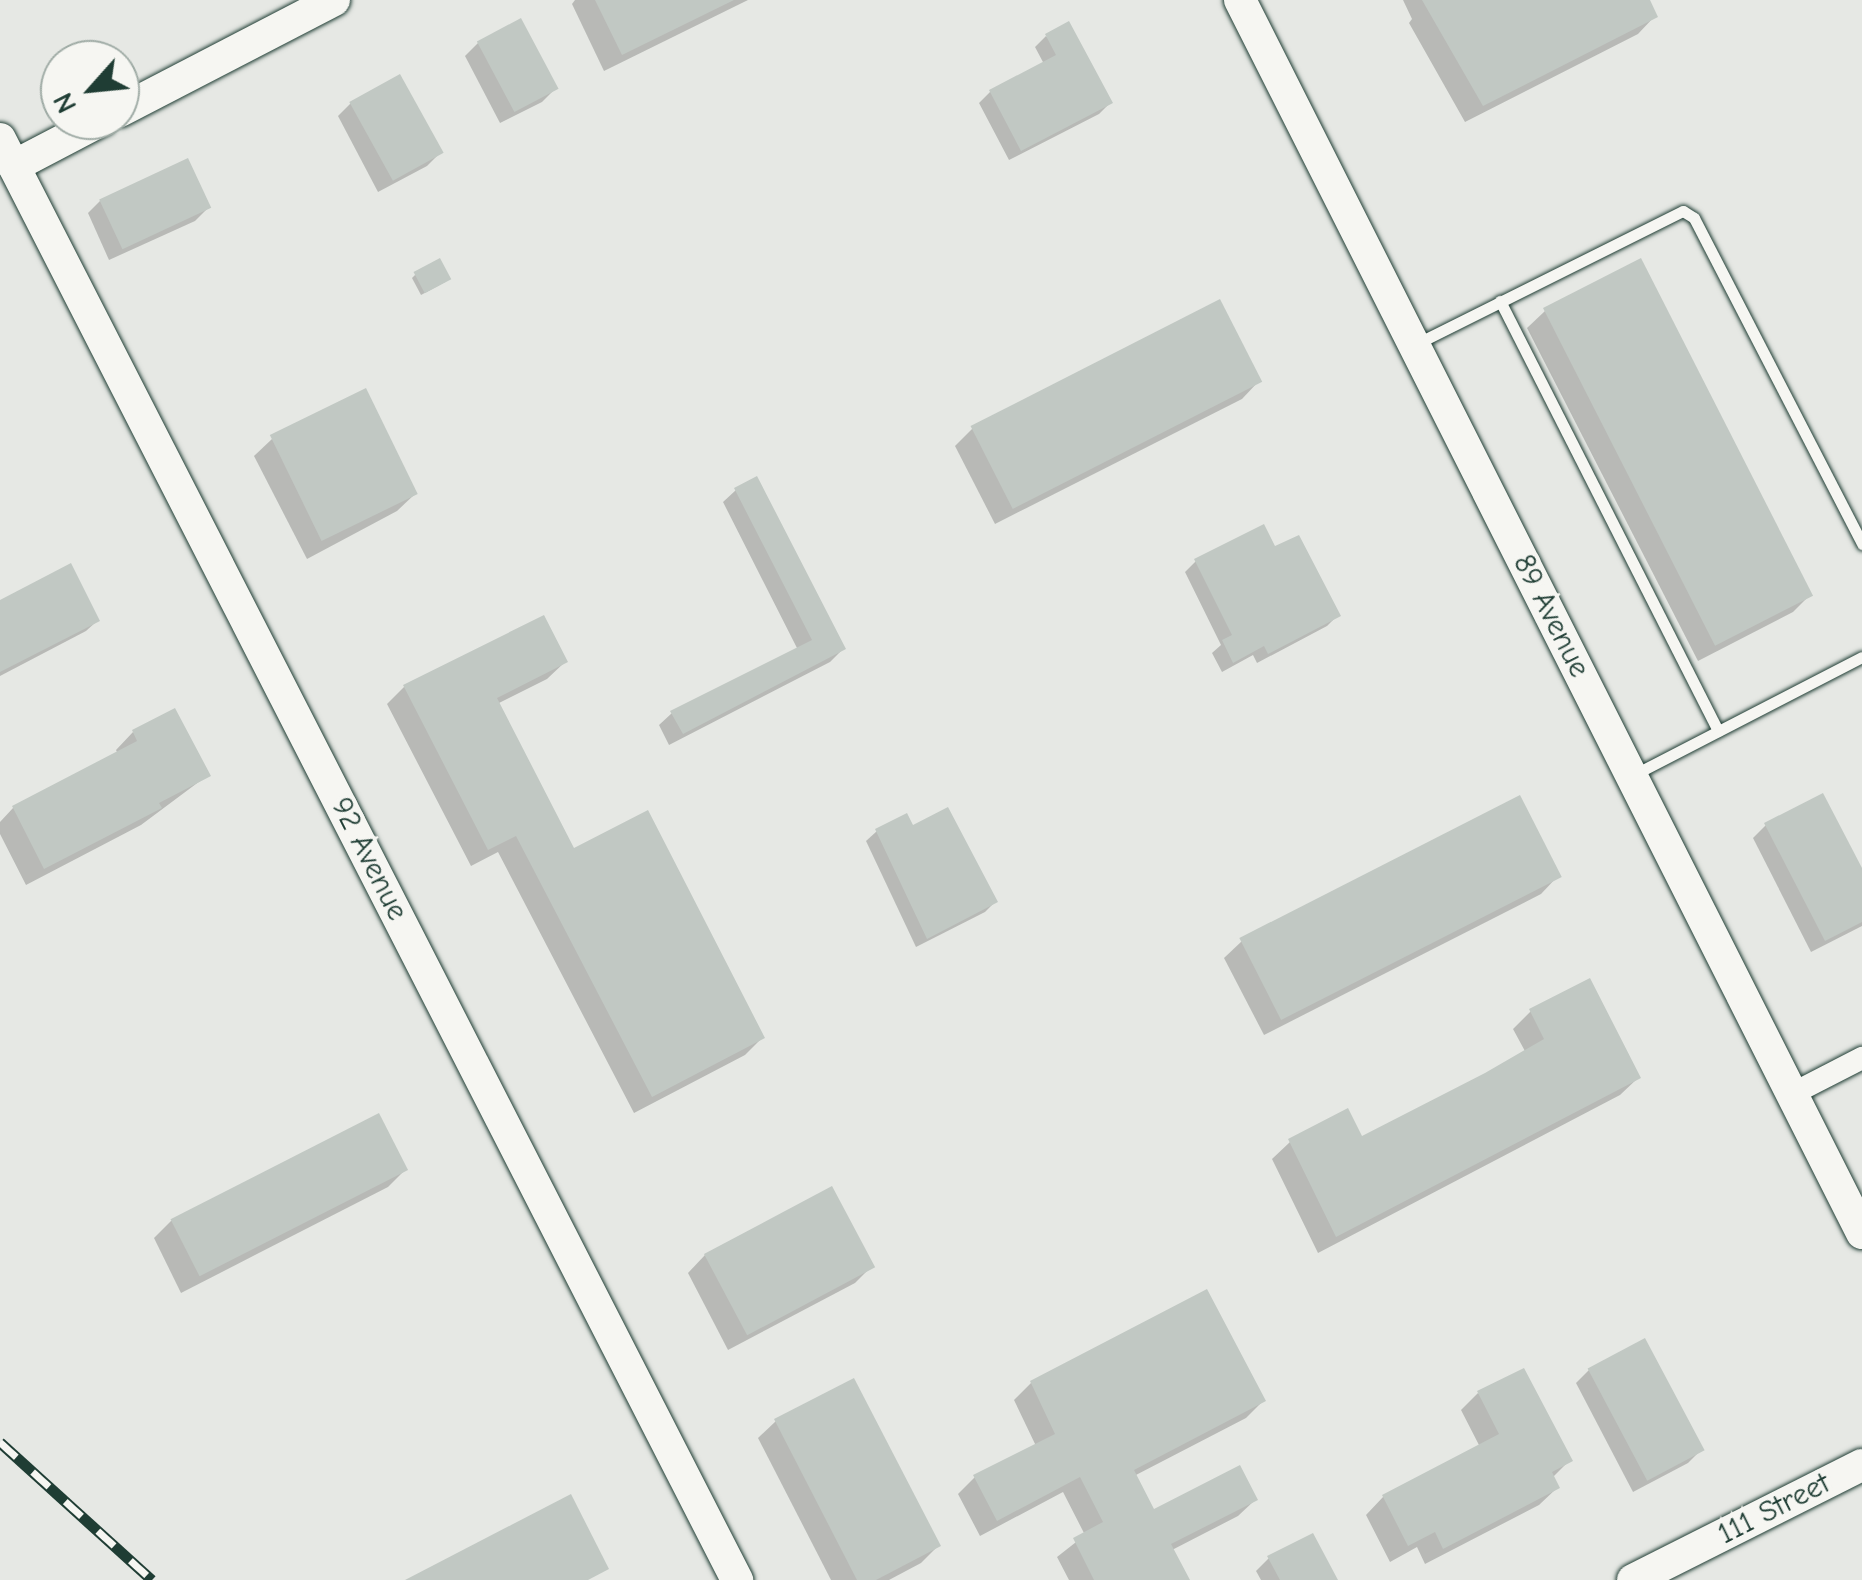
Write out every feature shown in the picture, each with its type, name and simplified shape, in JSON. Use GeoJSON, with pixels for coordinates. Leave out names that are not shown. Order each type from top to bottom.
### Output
{"type":"FeatureCollection","features":[{"type":"Feature","properties":{"kind":"street"},"geometry":{"type":"LineString","coordinates":[[140,101],[334,0]]}},
{"type":"Feature","properties":{"kind":"street","name":"89 Avenue"},"geometry":{"type":"LineString","coordinates":[[1240,0],[1862,1233]]}},
{"type":"Feature","properties":{"kind":"street"},"geometry":{"type":"LineString","coordinates":[[7,152],[43,140]]}},
{"type":"Feature","properties":{"kind":"street","name":"92 Avenue"},"geometry":{"type":"LineString","coordinates":[[7,152],[737,1580]]}},
{"type":"Feature","properties":{"kind":"street"},"geometry":{"type":"LineString","coordinates":[[1792,1094],[1862,1058]]}},
{"type":"Feature","properties":{"kind":"street","name":"111 Street"},"geometry":{"type":"LineString","coordinates":[[1633,1580],[1862,1465]]}},
{"type":"Feature","properties":{"kind":"lane"},"geometry":{"type":"LineString","coordinates":[[1414,345],[1667,215],[1682,211],[1694,218],[1862,544]]}},
{"type":"Feature","properties":{"kind":"lane"},"geometry":{"type":"LineString","coordinates":[[1500,301],[1718,731]]}},
{"type":"Feature","properties":{"kind":"lane"},"geometry":{"type":"LineString","coordinates":[[1632,776],[1862,656]]}},
{"type":"Feature","properties":{"kind":"shaded area"},"geometry":{"type":"Polygon","coordinates":[[[0,0],[1862,0],[1862,1580],[0,1580],[0,0]]]}},
{"type":"Feature","properties":{"kind":"building"},"geometry":{"type":"Polygon","coordinates":[[[595,0],[734,0],[622,55],[595,0]]]}},
{"type":"Feature","properties":{"kind":"building"},"geometry":{"type":"Polygon","coordinates":[[[1422,0],[1650,0],[1658,17],[1483,106],[1422,0]]]}},
{"type":"Feature","properties":{"kind":"building"},"geometry":{"type":"Polygon","coordinates":[[[521,18],[559,89],[514,112],[477,41],[521,18]]]}},
{"type":"Feature","properties":{"kind":"building"},"geometry":{"type":"Polygon","coordinates":[[[1069,21],[1113,103],[1021,151],[989,90],[1056,55],[1045,34],[1069,21]]]}},
{"type":"Feature","properties":{"kind":"building"},"geometry":{"type":"Polygon","coordinates":[[[400,74],[444,153],[393,181],[349,102],[400,74]]]}},
{"type":"Feature","properties":{"kind":"building"},"geometry":{"type":"Polygon","coordinates":[[[188,158],[211,208],[122,249],[99,199],[188,158]]]}},
{"type":"Feature","properties":{"kind":"building"},"geometry":{"type":"Polygon","coordinates":[[[440,258],[451,279],[425,293],[414,272],[440,258]]]}},
{"type":"Feature","properties":{"kind":"building"},"geometry":{"type":"Polygon","coordinates":[[[1641,258],[1813,596],[1715,646],[1543,308],[1641,258]]]}},
{"type":"Feature","properties":{"kind":"building"},"geometry":{"type":"Polygon","coordinates":[[[1220,299],[1262,382],[1013,509],[971,426],[1220,299]]]}},
{"type":"Feature","properties":{"kind":"building"},"geometry":{"type":"Polygon","coordinates":[[[366,388],[418,494],[322,541],[270,435],[366,388]]]}},
{"type":"Feature","properties":{"kind":"building"},"geometry":{"type":"Polygon","coordinates":[[[757,476],[846,649],[683,734],[670,711],[812,640],[734,488],[757,476]]]}},
{"type":"Feature","properties":{"kind":"building"},"geometry":{"type":"Polygon","coordinates":[[[1264,524],[1275,546],[1299,535],[1341,616],[1268,654],[1264,646],[1233,663],[1222,640],[1232,635],[1194,559],[1264,524]]]}},
{"type":"Feature","properties":{"kind":"building"},"geometry":{"type":"Polygon","coordinates":[[[71,563],[100,621],[0,672],[0,600],[71,563]]]}},
{"type":"Feature","properties":{"kind":"building"},"geometry":{"type":"Polygon","coordinates":[[[544,615],[568,662],[497,698],[574,848],[648,810],[765,1038],[652,1097],[516,836],[488,850],[403,685],[544,615]]]}},
{"type":"Feature","properties":{"kind":"building"},"geometry":{"type":"Polygon","coordinates":[[[175,708],[211,776],[159,803],[162,808],[44,869],[12,806],[137,741],[132,730],[175,708]]]}},
{"type":"Feature","properties":{"kind":"building"},"geometry":{"type":"Polygon","coordinates":[[[1823,793],[1862,868],[1862,922],[1825,941],[1764,823],[1823,793]]]}},
{"type":"Feature","properties":{"kind":"building"},"geometry":{"type":"Polygon","coordinates":[[[1520,795],[1562,877],[1281,1020],[1239,938],[1520,795]]]}},
{"type":"Feature","properties":{"kind":"building"},"geometry":{"type":"Polygon","coordinates":[[[948,807],[998,902],[927,939],[875,829],[907,813],[913,825],[948,807]]]}},
{"type":"Feature","properties":{"kind":"building"},"geometry":{"type":"Polygon","coordinates":[[[1590,978],[1641,1078],[1336,1237],[1288,1139],[1348,1108],[1362,1136],[1485,1073],[1544,1039],[1529,1009],[1590,978]]]}},
{"type":"Feature","properties":{"kind":"building"},"geometry":{"type":"Polygon","coordinates":[[[379,1113],[408,1170],[200,1276],[171,1219],[379,1113]]]}},
{"type":"Feature","properties":{"kind":"building"},"geometry":{"type":"Polygon","coordinates":[[[832,1186],[875,1267],[747,1335],[704,1254],[832,1186]]]}},
{"type":"Feature","properties":{"kind":"building"},"geometry":{"type":"Polygon","coordinates":[[[1207,1289],[1266,1401],[1134,1470],[1154,1509],[1240,1465],[1258,1500],[1171,1544],[1190,1580],[1094,1580],[1073,1538],[1103,1522],[1080,1477],[997,1521],[973,1475],[1055,1434],[1030,1381],[1207,1289]]]}},
{"type":"Feature","properties":{"kind":"building"},"geometry":{"type":"Polygon","coordinates":[[[1645,1338],[1705,1450],[1647,1481],[1588,1369],[1645,1338]]]}},
{"type":"Feature","properties":{"kind":"building"},"geometry":{"type":"Polygon","coordinates":[[[1524,1368],[1573,1461],[1552,1472],[1560,1488],[1443,1549],[1435,1532],[1408,1546],[1382,1495],[1499,1434],[1477,1391],[1524,1368]]]}},
{"type":"Feature","properties":{"kind":"building"},"geometry":{"type":"Polygon","coordinates":[[[854,1378],[941,1546],[876,1580],[857,1580],[774,1419],[854,1378]]]}},
{"type":"Feature","properties":{"kind":"building"},"geometry":{"type":"Polygon","coordinates":[[[571,1494],[609,1569],[588,1580],[405,1580],[571,1494]]]}},
{"type":"Feature","properties":{"kind":"building"},"geometry":{"type":"Polygon","coordinates":[[[1313,1533],[1338,1580],[1280,1580],[1267,1556],[1313,1533]]]}},
{"type":"Feature","properties":{"kind":"railway"},"geometry":{"type":"LineString","coordinates":[[0,1442],[152,1580]]}}]}
